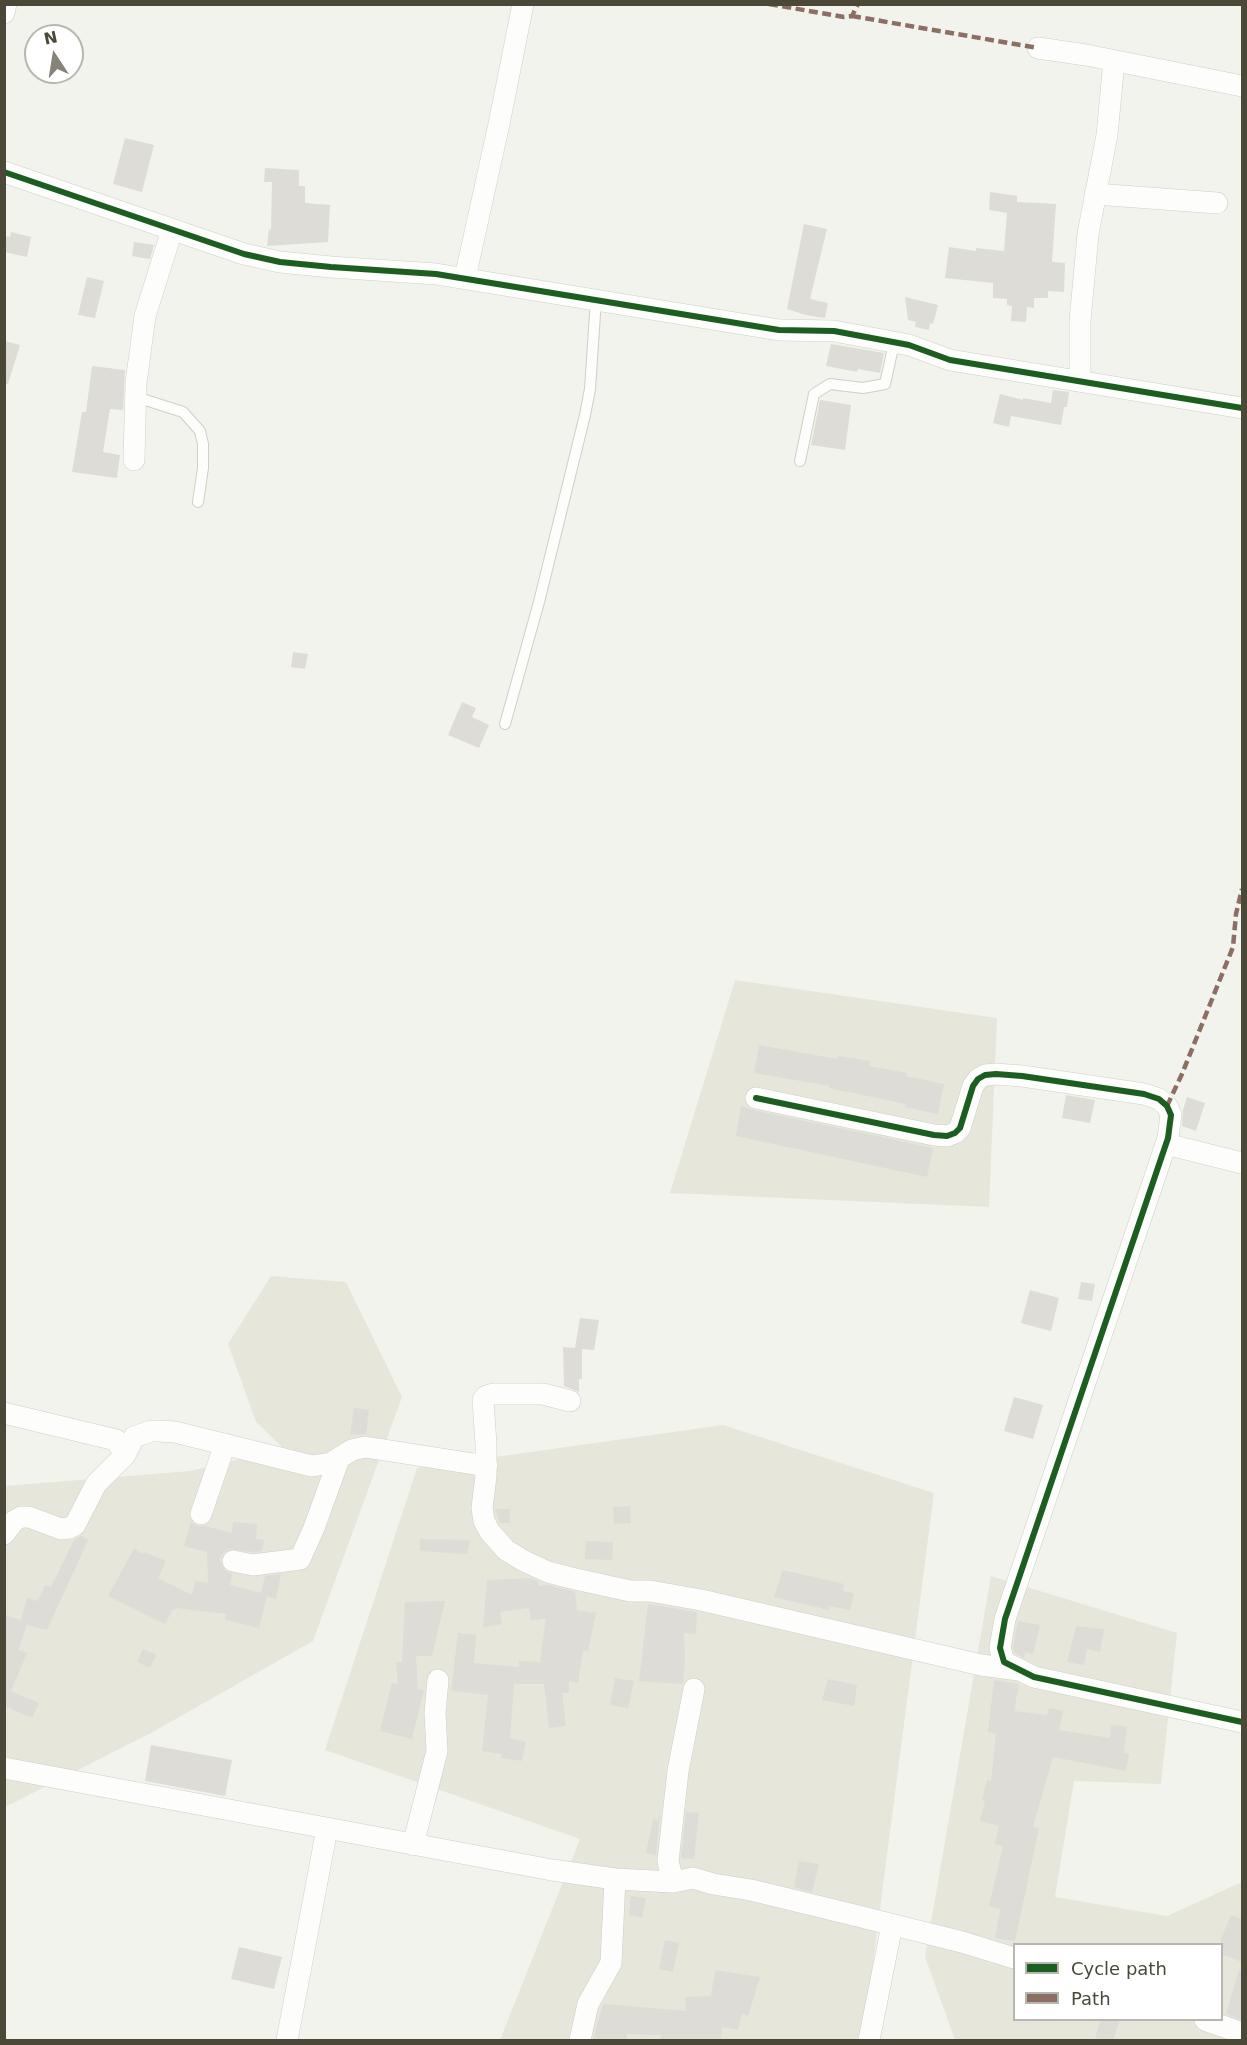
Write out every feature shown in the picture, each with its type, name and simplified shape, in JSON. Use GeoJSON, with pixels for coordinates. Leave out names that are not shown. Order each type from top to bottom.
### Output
{"type":"FeatureCollection","features":[{"type":"Feature","properties":{"kind":"street"},"geometry":{"type":"LineString","coordinates":[[4,13],[6,4]]}},
{"type":"Feature","properties":{"kind":"street"},"geometry":{"type":"LineString","coordinates":[[465,278],[500,124],[523,4]]}},
{"type":"Feature","properties":{"kind":"street"},"geometry":{"type":"LineString","coordinates":[[1038,48],[1242,86]]}},
{"type":"Feature","properties":{"kind":"street"},"geometry":{"type":"LineString","coordinates":[[1080,381],[1080,321],[1088,234],[1107,135],[1114,61]]}},
{"type":"Feature","properties":{"kind":"street"},"geometry":{"type":"LineString","coordinates":[[4,172],[244,254],[280,262],[465,278],[779,330],[834,331],[909,345],[950,360],[1242,408]]}},
{"type":"Feature","properties":{"kind":"street"},"geometry":{"type":"LineString","coordinates":[[1095,194],[1217,203]]}},
{"type":"Feature","properties":{"kind":"street"},"geometry":{"type":"LineString","coordinates":[[134,460],[136,383],[145,316],[172,230]]}},
{"type":"Feature","properties":{"kind":"street"},"geometry":{"type":"LineString","coordinates":[[756,1098],[947,1136],[960,1128],[970,1094],[978,1079],[986,1075],[1022,1076],[1144,1094],[1159,1099],[1167,1106],[1171,1115],[1166,1144],[1005,1619],[1000,1648],[1004,1662],[1034,1677],[1242,1722]]}},
{"type":"Feature","properties":{"kind":"street"},"geometry":{"type":"LineString","coordinates":[[1166,1144],[1242,1163]]}},
{"type":"Feature","properties":{"kind":"street"},"geometry":{"type":"LineString","coordinates":[[570,1401],[543,1394],[486,1396],[483,1403],[487,1466],[482,1508],[486,1526],[506,1550],[524,1562],[548,1572],[630,1591],[650,1591],[701,1600],[981,1665],[1022,1671]]}},
{"type":"Feature","properties":{"kind":"street"},"geometry":{"type":"LineString","coordinates":[[4,1413],[116,1440],[124,1455]]}},
{"type":"Feature","properties":{"kind":"street"},"geometry":{"type":"LineString","coordinates":[[4,1534],[14,1521],[21,1517],[29,1517],[61,1528],[75,1525],[96,1484],[124,1455],[134,1437],[151,1431],[175,1432],[312,1466],[322,1466],[339,1459],[352,1450],[365,1447],[487,1466]]}},
{"type":"Feature","properties":{"kind":"street"},"geometry":{"type":"LineString","coordinates":[[201,1514],[225,1444]]}},
{"type":"Feature","properties":{"kind":"street"},"geometry":{"type":"LineString","coordinates":[[233,1561],[253,1565],[300,1559],[339,1459]]}},
{"type":"Feature","properties":{"kind":"street"},"geometry":{"type":"LineString","coordinates":[[413,1845],[437,1751],[435,1713],[438,1680]]}},
{"type":"Feature","properties":{"kind":"street"},"geometry":{"type":"LineString","coordinates":[[673,1882],[668,1861],[678,1771],[694,1689]]}},
{"type":"Feature","properties":{"kind":"street"},"geometry":{"type":"LineString","coordinates":[[4,1768],[413,1845],[615,1879],[673,1882],[693,1878],[962,1942],[1013,1958]]}},
{"type":"Feature","properties":{"kind":"street"},"geometry":{"type":"LineString","coordinates":[[287,2040],[327,1829]]}},
{"type":"Feature","properties":{"kind":"street"},"geometry":{"type":"LineString","coordinates":[[580,2040],[588,2004],[611,1963],[615,1879]]}},
{"type":"Feature","properties":{"kind":"street"},"geometry":{"type":"LineString","coordinates":[[869,2040],[892,1925]]}},
{"type":"Feature","properties":{"kind":"street"},"geometry":{"type":"LineString","coordinates":[[1210,2021],[1242,2033]]}},
{"type":"Feature","properties":{"kind":"lane"},"geometry":{"type":"LineString","coordinates":[[505,724],[539,602],[585,415],[590,389],[597,299]]}},
{"type":"Feature","properties":{"kind":"lane"},"geometry":{"type":"LineString","coordinates":[[800,461],[814,394],[830,384],[863,388],[885,384],[894,343]]}},
{"type":"Feature","properties":{"kind":"lane"},"geometry":{"type":"LineString","coordinates":[[136,397],[183,412],[200,431],[203,444],[203,468],[198,502]]}},
{"type":"Feature","properties":{"kind":"shaded area"},"geometry":{"type":"Polygon","coordinates":[[[735,980],[997,1018],[989,1207],[670,1193],[735,980]]]}},
{"type":"Feature","properties":{"kind":"shaded area"},"geometry":{"type":"Polygon","coordinates":[[[271,1276],[346,1282],[402,1397],[313,1641],[151,1733],[5,1807],[5,1486],[190,1471],[284,1449],[256,1422],[228,1344],[271,1276]]]}},
{"type":"Feature","properties":{"kind":"shaded area"},"geometry":{"type":"Polygon","coordinates":[[[723,1425],[934,1493],[863,2040],[500,2040],[580,1839],[325,1750],[417,1468],[723,1425]]]}},
{"type":"Feature","properties":{"kind":"shaded area"},"geometry":{"type":"Polygon","coordinates":[[[991,1576],[1177,1633],[1161,1784],[1074,1781],[1055,1897],[1167,1916],[1242,1882],[1242,2040],[955,2040],[925,1957],[991,1576]]]}},
{"type":"Feature","properties":{"kind":"building"},"geometry":{"type":"Polygon","coordinates":[[[125,138],[154,145],[142,192],[113,184],[125,138]]]}},
{"type":"Feature","properties":{"kind":"building"},"geometry":{"type":"Polygon","coordinates":[[[265,168],[299,170],[299,186],[305,186],[305,203],[330,205],[328,242],[267,246],[269,229],[271,230],[272,182],[264,182],[265,168]]]}},
{"type":"Feature","properties":{"kind":"building"},"geometry":{"type":"Polygon","coordinates":[[[990,192],[1017,196],[1017,202],[1056,204],[1052,262],[1065,263],[1064,292],[1048,291],[1048,298],[1034,298],[1034,308],[1027,307],[1026,322],[1011,321],[1012,306],[1007,305],[1007,299],[993,298],[993,283],[945,278],[949,247],[976,251],[976,248],[1004,251],[1007,213],[989,210],[990,192]]]}},
{"type":"Feature","properties":{"kind":"building"},"geometry":{"type":"Polygon","coordinates":[[[804,224],[827,229],[810,299],[828,303],[825,318],[787,309],[804,224]]]}},
{"type":"Feature","properties":{"kind":"building"},"geometry":{"type":"Polygon","coordinates":[[[11,232],[31,237],[27,257],[4,252],[4,236],[10,237],[11,232]]]}},
{"type":"Feature","properties":{"kind":"building"},"geometry":{"type":"Polygon","coordinates":[[[134,242],[154,245],[150,259],[132,256],[134,242]]]}},
{"type":"Feature","properties":{"kind":"building"},"geometry":{"type":"Polygon","coordinates":[[[87,277],[104,281],[95,318],[78,315],[87,277]]]}},
{"type":"Feature","properties":{"kind":"building"},"geometry":{"type":"Polygon","coordinates":[[[905,297],[938,305],[929,330],[915,327],[916,322],[908,320],[905,297]]]}},
{"type":"Feature","properties":{"kind":"building"},"geometry":{"type":"Polygon","coordinates":[[[4,341],[20,345],[8,384],[4,383],[4,341]]]}},
{"type":"Feature","properties":{"kind":"building"},"geometry":{"type":"Polygon","coordinates":[[[831,344],[884,353],[880,373],[858,369],[857,372],[826,366],[831,344]]]}},
{"type":"Feature","properties":{"kind":"building"},"geometry":{"type":"Polygon","coordinates":[[[92,366],[125,370],[123,410],[110,409],[103,452],[120,455],[117,478],[72,472],[82,412],[86,412],[92,366]]]}},
{"type":"Feature","properties":{"kind":"building"},"geometry":{"type":"Polygon","coordinates":[[[1053,390],[1069,392],[1061,425],[1011,416],[1009,427],[993,423],[1000,394],[1023,400],[1023,398],[1051,403],[1053,390]]]}},
{"type":"Feature","properties":{"kind":"building"},"geometry":{"type":"Polygon","coordinates":[[[820,400],[851,405],[845,450],[811,445],[820,400]]]}},
{"type":"Feature","properties":{"kind":"building"},"geometry":{"type":"Polygon","coordinates":[[[293,652],[308,654],[305,669],[291,667],[293,652]]]}},
{"type":"Feature","properties":{"kind":"building"},"geometry":{"type":"Polygon","coordinates":[[[462,702],[476,708],[472,717],[489,725],[479,748],[448,735],[462,702]]]}},
{"type":"Feature","properties":{"kind":"building"},"geometry":{"type":"Polygon","coordinates":[[[759,1045],[837,1059],[838,1056],[870,1061],[869,1066],[907,1073],[906,1076],[944,1084],[938,1114],[905,1107],[906,1104],[829,1088],[830,1086],[754,1073],[759,1045]]]}},
{"type":"Feature","properties":{"kind":"building"},"geometry":{"type":"Polygon","coordinates":[[[1066,1095],[1095,1100],[1090,1123],[1062,1118],[1066,1095]]]}},
{"type":"Feature","properties":{"kind":"building"},"geometry":{"type":"Polygon","coordinates":[[[1187,1097],[1205,1103],[1196,1131],[1182,1126],[1187,1097]]]}},
{"type":"Feature","properties":{"kind":"building"},"geometry":{"type":"Polygon","coordinates":[[[741,1106],[933,1148],[927,1177],[736,1136],[741,1106]]]}},
{"type":"Feature","properties":{"kind":"building"},"geometry":{"type":"Polygon","coordinates":[[[1081,1282],[1095,1284],[1092,1301],[1078,1299],[1081,1282]]]}},
{"type":"Feature","properties":{"kind":"building"},"geometry":{"type":"Polygon","coordinates":[[[1030,1290],[1059,1298],[1051,1331],[1021,1323],[1030,1290]]]}},
{"type":"Feature","properties":{"kind":"building"},"geometry":{"type":"Polygon","coordinates":[[[580,1318],[599,1320],[594,1350],[582,1349],[582,1379],[579,1379],[579,1392],[564,1386],[563,1347],[575,1348],[580,1318]]]}},
{"type":"Feature","properties":{"kind":"building"},"geometry":{"type":"Polygon","coordinates":[[[1014,1397],[1043,1405],[1033,1439],[1004,1431],[1014,1397]]]}},
{"type":"Feature","properties":{"kind":"building"},"geometry":{"type":"Polygon","coordinates":[[[354,1408],[369,1410],[366,1434],[350,1435],[354,1408]]]}},
{"type":"Feature","properties":{"kind":"building"},"geometry":{"type":"Polygon","coordinates":[[[630,1506],[631,1523],[614,1524],[613,1507],[630,1506]]]}},
{"type":"Feature","properties":{"kind":"building"},"geometry":{"type":"Polygon","coordinates":[[[495,1509],[510,1509],[510,1523],[500,1523],[495,1509]]]}},
{"type":"Feature","properties":{"kind":"building"},"geometry":{"type":"Polygon","coordinates":[[[191,1522],[197,1526],[232,1533],[233,1522],[257,1524],[256,1539],[264,1540],[262,1551],[229,1549],[220,1559],[224,1570],[232,1574],[230,1585],[261,1593],[265,1576],[281,1574],[276,1599],[267,1596],[259,1628],[225,1620],[226,1614],[176,1608],[173,1609],[165,1624],[108,1596],[134,1549],[166,1561],[158,1578],[192,1595],[195,1581],[208,1583],[207,1552],[184,1546],[191,1522]]]}},
{"type":"Feature","properties":{"kind":"building"},"geometry":{"type":"Polygon","coordinates":[[[81,1536],[88,1540],[47,1630],[27,1625],[18,1650],[27,1653],[11,1691],[39,1703],[32,1718],[4,1706],[4,1615],[21,1620],[27,1598],[38,1601],[45,1585],[51,1587],[74,1540],[81,1536]]]}},
{"type":"Feature","properties":{"kind":"building"},"geometry":{"type":"Polygon","coordinates":[[[420,1539],[470,1540],[467,1554],[420,1551],[420,1539]]]}},
{"type":"Feature","properties":{"kind":"building"},"geometry":{"type":"Polygon","coordinates":[[[586,1541],[613,1542],[612,1560],[585,1559],[586,1541]]]}},
{"type":"Feature","properties":{"kind":"building"},"geometry":{"type":"Polygon","coordinates":[[[783,1570],[844,1584],[843,1591],[854,1593],[850,1610],[829,1606],[829,1610],[774,1597],[783,1570]]]}},
{"type":"Feature","properties":{"kind":"building"},"geometry":{"type":"Polygon","coordinates":[[[531,1578],[538,1581],[538,1586],[549,1585],[575,1592],[577,1610],[596,1613],[588,1651],[583,1650],[578,1683],[569,1681],[569,1693],[562,1693],[566,1726],[549,1728],[544,1684],[514,1684],[510,1738],[526,1742],[522,1761],[501,1758],[502,1754],[482,1751],[488,1695],[451,1691],[458,1633],[476,1635],[474,1663],[519,1667],[519,1661],[540,1662],[546,1618],[531,1621],[529,1608],[500,1612],[502,1624],[483,1627],[487,1580],[531,1578]]]}},
{"type":"Feature","properties":{"kind":"building"},"geometry":{"type":"Polygon","coordinates":[[[445,1601],[432,1656],[416,1656],[418,1689],[424,1690],[412,1739],[380,1731],[392,1683],[398,1684],[396,1662],[402,1662],[405,1602],[445,1601]]]}},
{"type":"Feature","properties":{"kind":"building"},"geometry":{"type":"Polygon","coordinates":[[[648,1604],[697,1612],[696,1634],[684,1633],[683,1684],[639,1681],[648,1604]]]}},
{"type":"Feature","properties":{"kind":"building"},"geometry":{"type":"Polygon","coordinates":[[[1018,1621],[1040,1625],[1033,1654],[1025,1652],[1024,1658],[1015,1653],[1013,1647],[1018,1621]]]}},
{"type":"Feature","properties":{"kind":"building"},"geometry":{"type":"Polygon","coordinates":[[[1076,1626],[1104,1629],[1100,1652],[1087,1649],[1084,1665],[1067,1662],[1076,1626]]]}},
{"type":"Feature","properties":{"kind":"building"},"geometry":{"type":"Polygon","coordinates":[[[143,1649],[156,1655],[150,1668],[137,1662],[143,1649]]]}},
{"type":"Feature","properties":{"kind":"building"},"geometry":{"type":"Polygon","coordinates":[[[615,1678],[634,1681],[628,1708],[610,1705],[615,1678]]]}},
{"type":"Feature","properties":{"kind":"building"},"geometry":{"type":"Polygon","coordinates":[[[828,1679],[857,1685],[854,1706],[822,1700],[828,1679]]]}},
{"type":"Feature","properties":{"kind":"building"},"geometry":{"type":"Polygon","coordinates":[[[994,1680],[1019,1684],[1014,1711],[1047,1715],[1049,1708],[1063,1711],[1059,1730],[1110,1738],[1111,1725],[1127,1727],[1124,1753],[1129,1754],[1126,1771],[1053,1757],[1033,1827],[1039,1828],[1015,1941],[995,1938],[1000,1909],[989,1906],[1003,1846],[995,1844],[999,1826],[980,1821],[987,1780],[991,1781],[996,1733],[988,1732],[994,1680]]]}},
{"type":"Feature","properties":{"kind":"building"},"geometry":{"type":"Polygon","coordinates":[[[151,1745],[232,1760],[225,1796],[145,1781],[151,1745]]]}},
{"type":"Feature","properties":{"kind":"building"},"geometry":{"type":"Polygon","coordinates":[[[660,1811],[656,1855],[646,1853],[653,1819],[658,1820],[660,1811]]]}},
{"type":"Feature","properties":{"kind":"building"},"geometry":{"type":"Polygon","coordinates":[[[686,1812],[699,1813],[694,1859],[681,1858],[686,1812]]]}},
{"type":"Feature","properties":{"kind":"building"},"geometry":{"type":"Polygon","coordinates":[[[799,1861],[819,1864],[812,1892],[794,1887],[799,1861]]]}},
{"type":"Feature","properties":{"kind":"building"},"geometry":{"type":"Polygon","coordinates":[[[631,1896],[646,1898],[642,1918],[629,1915],[631,1896]]]}},
{"type":"Feature","properties":{"kind":"building"},"geometry":{"type":"Polygon","coordinates":[[[1231,1915],[1242,1919],[1242,1962],[1223,1955],[1221,1939],[1231,1915]]]}},
{"type":"Feature","properties":{"kind":"building"},"geometry":{"type":"Polygon","coordinates":[[[665,1940],[679,1943],[673,1972],[659,1969],[665,1940]]]}},
{"type":"Feature","properties":{"kind":"building"},"geometry":{"type":"Polygon","coordinates":[[[239,1947],[282,1957],[274,1989],[231,1979],[239,1947]]]}},
{"type":"Feature","properties":{"kind":"building"},"geometry":{"type":"Polygon","coordinates":[[[715,1970],[760,1977],[748,2016],[742,2014],[738,2030],[722,2027],[721,2040],[660,2040],[661,2035],[627,2034],[626,2040],[593,2040],[603,2004],[686,2011],[685,1997],[711,1996],[715,1970]]]}},
{"type":"Feature","properties":{"kind":"building"},"geometry":{"type":"Polygon","coordinates":[[[1239,1970],[1242,1971],[1242,2020],[1226,2014],[1239,1970]]]}},
{"type":"Feature","properties":{"kind":"building"},"geometry":{"type":"Polygon","coordinates":[[[1100,2021],[1119,2021],[1113,2040],[1095,2038],[1100,2021]]]}},
{"type":"Feature","properties":{"kind":"marked path"},"geometry":{"type":"LineString","coordinates":[[769,4],[844,17],[852,16],[858,4]]}},
{"type":"Feature","properties":{"kind":"marked path"},"geometry":{"type":"LineString","coordinates":[[852,16],[1038,48]]}},
{"type":"Feature","properties":{"kind":"marked path"},"geometry":{"type":"LineString","coordinates":[[1167,1106],[1233,947],[1236,914],[1242,889]]}},
{"type":"Feature","properties":{"kind":"cycle path"},"geometry":{"type":"LineString","coordinates":[[4,172],[244,254],[280,262],[436,274],[779,330],[834,331],[909,345],[950,360],[1242,408]]}},
{"type":"Feature","properties":{"kind":"cycle path"},"geometry":{"type":"LineString","coordinates":[[756,1098],[947,1136],[960,1128],[973,1086],[985,1075],[1022,1076],[1144,1094],[1159,1099],[1167,1106],[1171,1115],[1168,1138],[1005,1619],[1000,1648],[1004,1662],[1034,1677],[1242,1722]]}}]}
